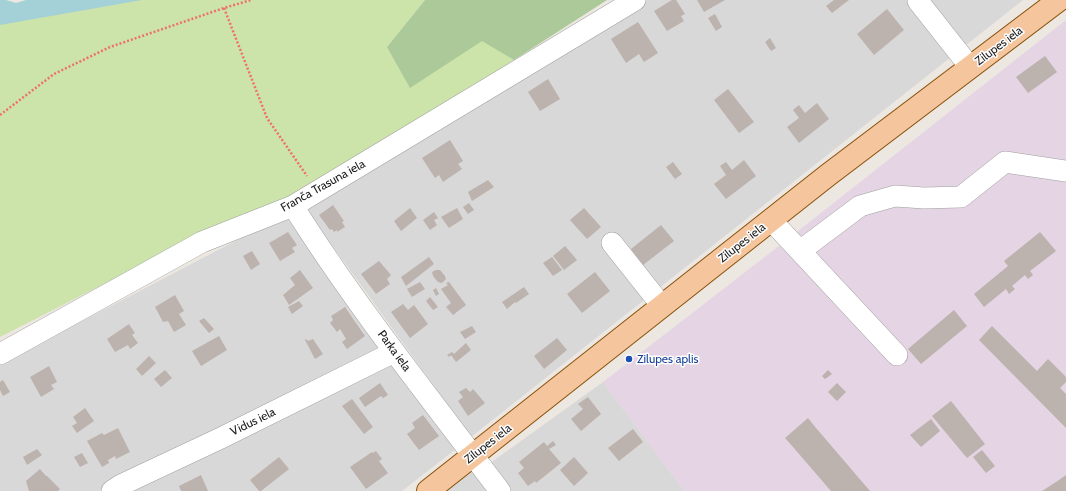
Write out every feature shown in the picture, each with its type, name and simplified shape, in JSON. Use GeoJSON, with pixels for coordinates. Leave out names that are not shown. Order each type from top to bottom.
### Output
{"type":"FeatureCollection","features":[{"type":"Feature","properties":{"kind":"main road","name":"Zilupes iela"},"geometry":{"type":"LineString","coordinates":[[428,491],[828,175],[1059,0]]}},
{"type":"Feature","properties":{"kind":"street","name":"Franča Trasuna iela"},"geometry":{"type":"LineString","coordinates":[[0,354],[202,242],[293,206],[636,0]]}},
{"type":"Feature","properties":{"kind":"street"},"geometry":{"type":"LineString","coordinates":[[918,1],[970,67]]}},
{"type":"Feature","properties":{"kind":"street"},"geometry":{"type":"LineString","coordinates":[[800,251],[860,206],[895,196],[961,198],[1005,162],[1066,171]]}},
{"type":"Feature","properties":{"kind":"street","name":"Parka iela"},"geometry":{"type":"LineString","coordinates":[[293,206],[316,243],[394,352],[500,491]]}},
{"type":"Feature","properties":{"kind":"street"},"geometry":{"type":"LineString","coordinates":[[771,220],[897,355]]}},
{"type":"Feature","properties":{"kind":"street"},"geometry":{"type":"LineString","coordinates":[[612,243],[662,306]]}},
{"type":"Feature","properties":{"kind":"street","name":"Vidus iela"},"geometry":{"type":"LineString","coordinates":[[112,491],[121,485],[221,438],[394,352]]}},
{"type":"Feature","properties":{"kind":"path"},"geometry":{"type":"LineString","coordinates":[[0,116],[54,74],[103,50],[224,8],[252,0]]}},
{"type":"Feature","properties":{"kind":"path"},"geometry":{"type":"LineString","coordinates":[[224,8],[267,118],[318,191]]}},
{"type":"Feature","properties":{"kind":"shaded area"},"geometry":{"type":"Polygon","coordinates":[[[647,0],[1023,0],[471,437],[305,208],[647,0]]]}},
{"type":"Feature","properties":{"kind":"shaded area"},"geometry":{"type":"Polygon","coordinates":[[[1066,20],[1066,491],[684,491],[603,382],[779,246],[1066,20]]]}},
{"type":"Feature","properties":{"kind":"shaded area"},"geometry":{"type":"Polygon","coordinates":[[[285,215],[456,449],[402,491],[0,491],[0,364],[285,215]]]}},
{"type":"Feature","properties":{"kind":"shaded area"},"geometry":{"type":"Polygon","coordinates":[[[603,382],[684,491],[511,491],[489,464],[603,382]]]}},
{"type":"Feature","properties":{"kind":"shaded area"},"geometry":{"type":"Polygon","coordinates":[[[476,466],[494,491],[445,491],[476,466]]]}},
{"type":"Feature","properties":{"kind":"green space"},"geometry":{"type":"Polygon","coordinates":[[[50,0],[425,0],[387,47],[483,40],[514,60],[290,200],[188,241],[0,337],[0,11],[50,0]]]}},
{"type":"Feature","properties":{"kind":"green space"},"geometry":{"type":"Polygon","coordinates":[[[425,0],[607,0],[514,60],[482,41],[410,88],[387,47],[425,0]]]}},
{"type":"Feature","properties":{"kind":"water"},"geometry":{"type":"Polygon","coordinates":[[[0,0],[16,3],[26,0],[142,0],[0,25],[0,0]]]}},
{"type":"Feature","properties":{"kind":"building"},"geometry":{"type":"Polygon","coordinates":[[[672,0],[676,0],[685,14],[681,16],[684,21],[667,31],[654,11],[672,0]]]}},
{"type":"Feature","properties":{"kind":"building"},"geometry":{"type":"Polygon","coordinates":[[[697,0],[725,0],[704,12],[697,0]]]}},
{"type":"Feature","properties":{"kind":"building"},"geometry":{"type":"Polygon","coordinates":[[[834,0],[849,0],[832,13],[826,6],[834,0]]]}},
{"type":"Feature","properties":{"kind":"building"},"geometry":{"type":"Polygon","coordinates":[[[887,9],[904,30],[874,55],[857,34],[887,9]]]}},
{"type":"Feature","properties":{"kind":"building"},"geometry":{"type":"Polygon","coordinates":[[[715,14],[722,27],[716,31],[708,18],[715,14]]]}},
{"type":"Feature","properties":{"kind":"building"},"geometry":{"type":"Polygon","coordinates":[[[638,22],[658,53],[644,62],[639,54],[626,63],[611,39],[638,22]]]}},
{"type":"Feature","properties":{"kind":"building"},"geometry":{"type":"Polygon","coordinates":[[[770,38],[776,48],[771,51],[765,42],[770,38]]]}},
{"type":"Feature","properties":{"kind":"building"},"geometry":{"type":"Polygon","coordinates":[[[1045,56],[1057,72],[1028,93],[1016,77],[1045,56]]]}},
{"type":"Feature","properties":{"kind":"building"},"geometry":{"type":"Polygon","coordinates":[[[548,79],[560,99],[540,111],[528,92],[548,79]]]}},
{"type":"Feature","properties":{"kind":"building"},"geometry":{"type":"Polygon","coordinates":[[[728,89],[754,122],[739,133],[714,100],[728,89]]]}},
{"type":"Feature","properties":{"kind":"building"},"geometry":{"type":"Polygon","coordinates":[[[817,103],[829,119],[799,143],[787,127],[799,118],[793,110],[799,105],[805,113],[817,103]]]}},
{"type":"Feature","properties":{"kind":"building"},"geometry":{"type":"Polygon","coordinates":[[[450,140],[463,161],[458,164],[462,169],[443,182],[439,175],[435,178],[422,158],[450,140]]]}},
{"type":"Feature","properties":{"kind":"building"},"geometry":{"type":"Polygon","coordinates":[[[744,160],[756,176],[726,199],[714,184],[726,175],[720,166],[726,162],[732,170],[744,160]]]}},
{"type":"Feature","properties":{"kind":"building"},"geometry":{"type":"Polygon","coordinates":[[[673,162],[682,174],[675,179],[666,167],[673,162]]]}},
{"type":"Feature","properties":{"kind":"building"},"geometry":{"type":"Polygon","coordinates":[[[488,180],[494,187],[472,201],[468,192],[488,180]]]}},
{"type":"Feature","properties":{"kind":"building"},"geometry":{"type":"Polygon","coordinates":[[[469,203],[474,210],[468,214],[463,207],[469,203]]]}},
{"type":"Feature","properties":{"kind":"building"},"geometry":{"type":"Polygon","coordinates":[[[333,205],[344,221],[342,222],[345,227],[337,232],[337,230],[334,232],[332,229],[330,230],[319,215],[333,205]]]}},
{"type":"Feature","properties":{"kind":"building"},"geometry":{"type":"Polygon","coordinates":[[[410,208],[417,218],[401,231],[394,221],[410,208]]]}},
{"type":"Feature","properties":{"kind":"building"},"geometry":{"type":"Polygon","coordinates":[[[457,208],[463,219],[449,228],[441,217],[457,208]]]}},
{"type":"Feature","properties":{"kind":"building"},"geometry":{"type":"Polygon","coordinates":[[[584,208],[601,227],[587,239],[570,220],[584,208]]]}},
{"type":"Feature","properties":{"kind":"building"},"geometry":{"type":"Polygon","coordinates":[[[434,212],[438,218],[434,220],[437,225],[430,230],[423,220],[434,212]]]}},
{"type":"Feature","properties":{"kind":"building"},"geometry":{"type":"Polygon","coordinates":[[[661,225],[674,241],[643,265],[631,249],[661,225]]]}},
{"type":"Feature","properties":{"kind":"building"},"geometry":{"type":"Polygon","coordinates":[[[288,232],[297,245],[292,248],[295,252],[280,261],[269,243],[288,232]]]}},
{"type":"Feature","properties":{"kind":"building"},"geometry":{"type":"Polygon","coordinates":[[[1040,232],[1056,251],[1030,271],[1033,275],[1028,279],[1025,275],[1012,286],[1015,289],[1009,294],[1006,289],[984,307],[974,294],[1008,266],[1004,261],[1040,232]]]}},
{"type":"Feature","properties":{"kind":"building"},"geometry":{"type":"Polygon","coordinates":[[[565,246],[577,260],[564,270],[553,256],[565,246]]]}},
{"type":"Feature","properties":{"kind":"building"},"geometry":{"type":"Polygon","coordinates":[[[252,251],[260,264],[251,270],[243,256],[252,251]]]}},
{"type":"Feature","properties":{"kind":"building"},"geometry":{"type":"Polygon","coordinates":[[[429,257],[434,264],[406,286],[401,277],[429,257]]]}},
{"type":"Feature","properties":{"kind":"building"},"geometry":{"type":"Polygon","coordinates":[[[552,257],[562,270],[553,276],[543,263],[552,257]]]}},
{"type":"Feature","properties":{"kind":"building"},"geometry":{"type":"Polygon","coordinates":[[[379,261],[391,275],[387,279],[390,284],[376,294],[361,274],[379,261]]]}},
{"type":"Feature","properties":{"kind":"building"},"geometry":{"type":"Polygon","coordinates":[[[300,270],[313,288],[289,305],[283,295],[295,285],[290,278],[300,270]]]}},
{"type":"Feature","properties":{"kind":"building"},"geometry":{"type":"Polygon","coordinates":[[[440,270],[445,276],[446,279],[442,283],[438,282],[433,276],[432,272],[440,270]]]}},
{"type":"Feature","properties":{"kind":"building"},"geometry":{"type":"Polygon","coordinates":[[[595,272],[610,291],[582,313],[567,294],[595,272]]]}},
{"type":"Feature","properties":{"kind":"building"},"geometry":{"type":"Polygon","coordinates":[[[420,282],[425,289],[412,297],[407,289],[420,282]]]}},
{"type":"Feature","properties":{"kind":"building"},"geometry":{"type":"Polygon","coordinates":[[[449,282],[466,305],[453,315],[446,307],[451,303],[441,289],[448,285],[446,283],[449,282]]]}},
{"type":"Feature","properties":{"kind":"building"},"geometry":{"type":"Polygon","coordinates":[[[524,287],[529,294],[516,303],[515,302],[507,309],[502,302],[524,287]]]}},
{"type":"Feature","properties":{"kind":"building"},"geometry":{"type":"Polygon","coordinates":[[[436,288],[439,294],[436,296],[433,290],[436,288]]]}},
{"type":"Feature","properties":{"kind":"building"},"geometry":{"type":"Polygon","coordinates":[[[175,295],[184,311],[179,314],[186,325],[174,332],[168,321],[163,322],[155,307],[175,295]]]}},
{"type":"Feature","properties":{"kind":"building"},"geometry":{"type":"Polygon","coordinates":[[[430,297],[438,307],[433,310],[426,301],[430,297]]]}},
{"type":"Feature","properties":{"kind":"building"},"geometry":{"type":"Polygon","coordinates":[[[299,301],[303,306],[292,314],[288,307],[299,301]]]}},
{"type":"Feature","properties":{"kind":"building"},"geometry":{"type":"Polygon","coordinates":[[[403,304],[408,310],[414,305],[428,324],[410,338],[391,312],[403,304]]]}},
{"type":"Feature","properties":{"kind":"building"},"geometry":{"type":"Polygon","coordinates":[[[345,307],[365,336],[347,349],[342,342],[346,339],[340,329],[337,332],[330,323],[333,320],[331,316],[345,307]]]}},
{"type":"Feature","properties":{"kind":"building"},"geometry":{"type":"Polygon","coordinates":[[[954,310],[967,326],[921,364],[908,349],[954,310]]]}},
{"type":"Feature","properties":{"kind":"building"},"geometry":{"type":"Polygon","coordinates":[[[204,318],[214,329],[209,333],[199,321],[204,318]]]}},
{"type":"Feature","properties":{"kind":"building"},"geometry":{"type":"Polygon","coordinates":[[[129,324],[135,333],[132,335],[138,343],[130,349],[128,345],[115,352],[107,339],[129,324]]]}},
{"type":"Feature","properties":{"kind":"building"},"geometry":{"type":"Polygon","coordinates":[[[472,326],[476,332],[465,339],[460,332],[472,326]]]}},
{"type":"Feature","properties":{"kind":"building"},"geometry":{"type":"Polygon","coordinates":[[[992,326],[1037,371],[1048,359],[1066,377],[1066,382],[1060,388],[1066,394],[1066,428],[979,340],[992,326]]]}},
{"type":"Feature","properties":{"kind":"building"},"geometry":{"type":"Polygon","coordinates":[[[219,336],[227,350],[201,366],[192,351],[219,336]]]}},
{"type":"Feature","properties":{"kind":"building"},"geometry":{"type":"Polygon","coordinates":[[[557,338],[567,350],[544,369],[534,356],[557,338]]]}},
{"type":"Feature","properties":{"kind":"building"},"geometry":{"type":"Polygon","coordinates":[[[306,339],[308,341],[313,339],[323,354],[315,359],[305,340],[306,339]]]}},
{"type":"Feature","properties":{"kind":"building"},"geometry":{"type":"Polygon","coordinates":[[[466,343],[471,350],[456,362],[451,355],[449,357],[447,355],[452,352],[454,354],[466,343]]]}},
{"type":"Feature","properties":{"kind":"building"},"geometry":{"type":"Polygon","coordinates":[[[149,356],[156,363],[142,376],[136,369],[149,356]]]}},
{"type":"Feature","properties":{"kind":"building"},"geometry":{"type":"Polygon","coordinates":[[[49,366],[57,382],[51,385],[54,389],[41,397],[30,377],[49,366]]]}},
{"type":"Feature","properties":{"kind":"building"},"geometry":{"type":"Polygon","coordinates":[[[165,370],[172,378],[161,387],[154,379],[165,370]]]}},
{"type":"Feature","properties":{"kind":"building"},"geometry":{"type":"Polygon","coordinates":[[[828,370],[832,374],[825,379],[822,376],[828,370]]]}},
{"type":"Feature","properties":{"kind":"building"},"geometry":{"type":"Polygon","coordinates":[[[3,380],[10,392],[3,396],[0,390],[0,382],[3,380]]]}},
{"type":"Feature","properties":{"kind":"building"},"geometry":{"type":"Polygon","coordinates":[[[380,383],[388,395],[383,398],[381,396],[365,407],[359,398],[380,383]]]}},
{"type":"Feature","properties":{"kind":"building"},"geometry":{"type":"Polygon","coordinates":[[[837,383],[846,392],[837,401],[828,392],[837,383]]]}},
{"type":"Feature","properties":{"kind":"building"},"geometry":{"type":"Polygon","coordinates":[[[466,388],[470,392],[473,389],[485,403],[468,416],[458,401],[463,397],[459,392],[466,388]]]}},
{"type":"Feature","properties":{"kind":"building"},"geometry":{"type":"Polygon","coordinates":[[[588,397],[601,414],[581,431],[571,419],[583,409],[578,404],[588,397]]]}},
{"type":"Feature","properties":{"kind":"building"},"geometry":{"type":"Polygon","coordinates":[[[352,399],[373,427],[364,434],[342,406],[352,399]]]}},
{"type":"Feature","properties":{"kind":"building"},"geometry":{"type":"Polygon","coordinates":[[[951,401],[985,444],[967,458],[932,416],[951,401]]]}},
{"type":"Feature","properties":{"kind":"building"},"geometry":{"type":"Polygon","coordinates":[[[85,408],[94,421],[77,433],[72,426],[77,423],[73,417],[85,408]]]}},
{"type":"Feature","properties":{"kind":"building"},"geometry":{"type":"Polygon","coordinates":[[[423,415],[439,436],[419,450],[407,434],[415,428],[412,423],[423,415]]]}},
{"type":"Feature","properties":{"kind":"building"},"geometry":{"type":"Polygon","coordinates":[[[808,418],[870,491],[831,491],[785,438],[808,418]]]}},
{"type":"Feature","properties":{"kind":"building"},"geometry":{"type":"Polygon","coordinates":[[[931,419],[940,431],[921,447],[910,435],[931,419]]]}},
{"type":"Feature","properties":{"kind":"building"},"geometry":{"type":"Polygon","coordinates":[[[118,428],[130,452],[116,459],[115,456],[108,460],[109,463],[102,467],[87,441],[102,433],[104,435],[118,428]]]}},
{"type":"Feature","properties":{"kind":"building"},"geometry":{"type":"Polygon","coordinates":[[[633,429],[643,442],[619,461],[608,448],[633,429]]]}},
{"type":"Feature","properties":{"kind":"building"},"geometry":{"type":"Polygon","coordinates":[[[553,441],[556,445],[549,449],[561,463],[536,483],[535,481],[528,486],[518,473],[524,468],[519,462],[544,442],[547,446],[553,441]]]}},
{"type":"Feature","properties":{"kind":"building"},"geometry":{"type":"Polygon","coordinates":[[[37,449],[42,455],[27,465],[23,457],[37,449]]]}},
{"type":"Feature","properties":{"kind":"building"},"geometry":{"type":"Polygon","coordinates":[[[982,450],[995,466],[986,473],[973,457],[982,450]]]}},
{"type":"Feature","properties":{"kind":"building"},"geometry":{"type":"Polygon","coordinates":[[[376,451],[382,459],[379,461],[388,473],[366,489],[350,467],[372,452],[373,453],[376,451]]]}},
{"type":"Feature","properties":{"kind":"building"},"geometry":{"type":"Polygon","coordinates":[[[82,453],[88,463],[80,467],[74,457],[82,453]]]}},
{"type":"Feature","properties":{"kind":"building"},"geometry":{"type":"Polygon","coordinates":[[[279,457],[289,469],[259,491],[250,480],[279,457]]]}},
{"type":"Feature","properties":{"kind":"building"},"geometry":{"type":"Polygon","coordinates":[[[574,457],[588,473],[574,486],[560,470],[574,457]]]}},
{"type":"Feature","properties":{"kind":"building"},"geometry":{"type":"Polygon","coordinates":[[[40,469],[60,489],[58,491],[29,491],[26,481],[40,469]]]}},
{"type":"Feature","properties":{"kind":"building"},"geometry":{"type":"Polygon","coordinates":[[[201,475],[208,491],[181,491],[179,486],[201,475]]]}},
{"type":"Feature","properties":{"kind":"building"},"geometry":{"type":"Polygon","coordinates":[[[1066,475],[1066,491],[1042,491],[1059,480],[1066,475]]]}},
{"type":"Feature","properties":{"kind":"place","name":"Zilupes aplis"},"geometry":{"type":"Point","coordinates":[629,359]}}]}
